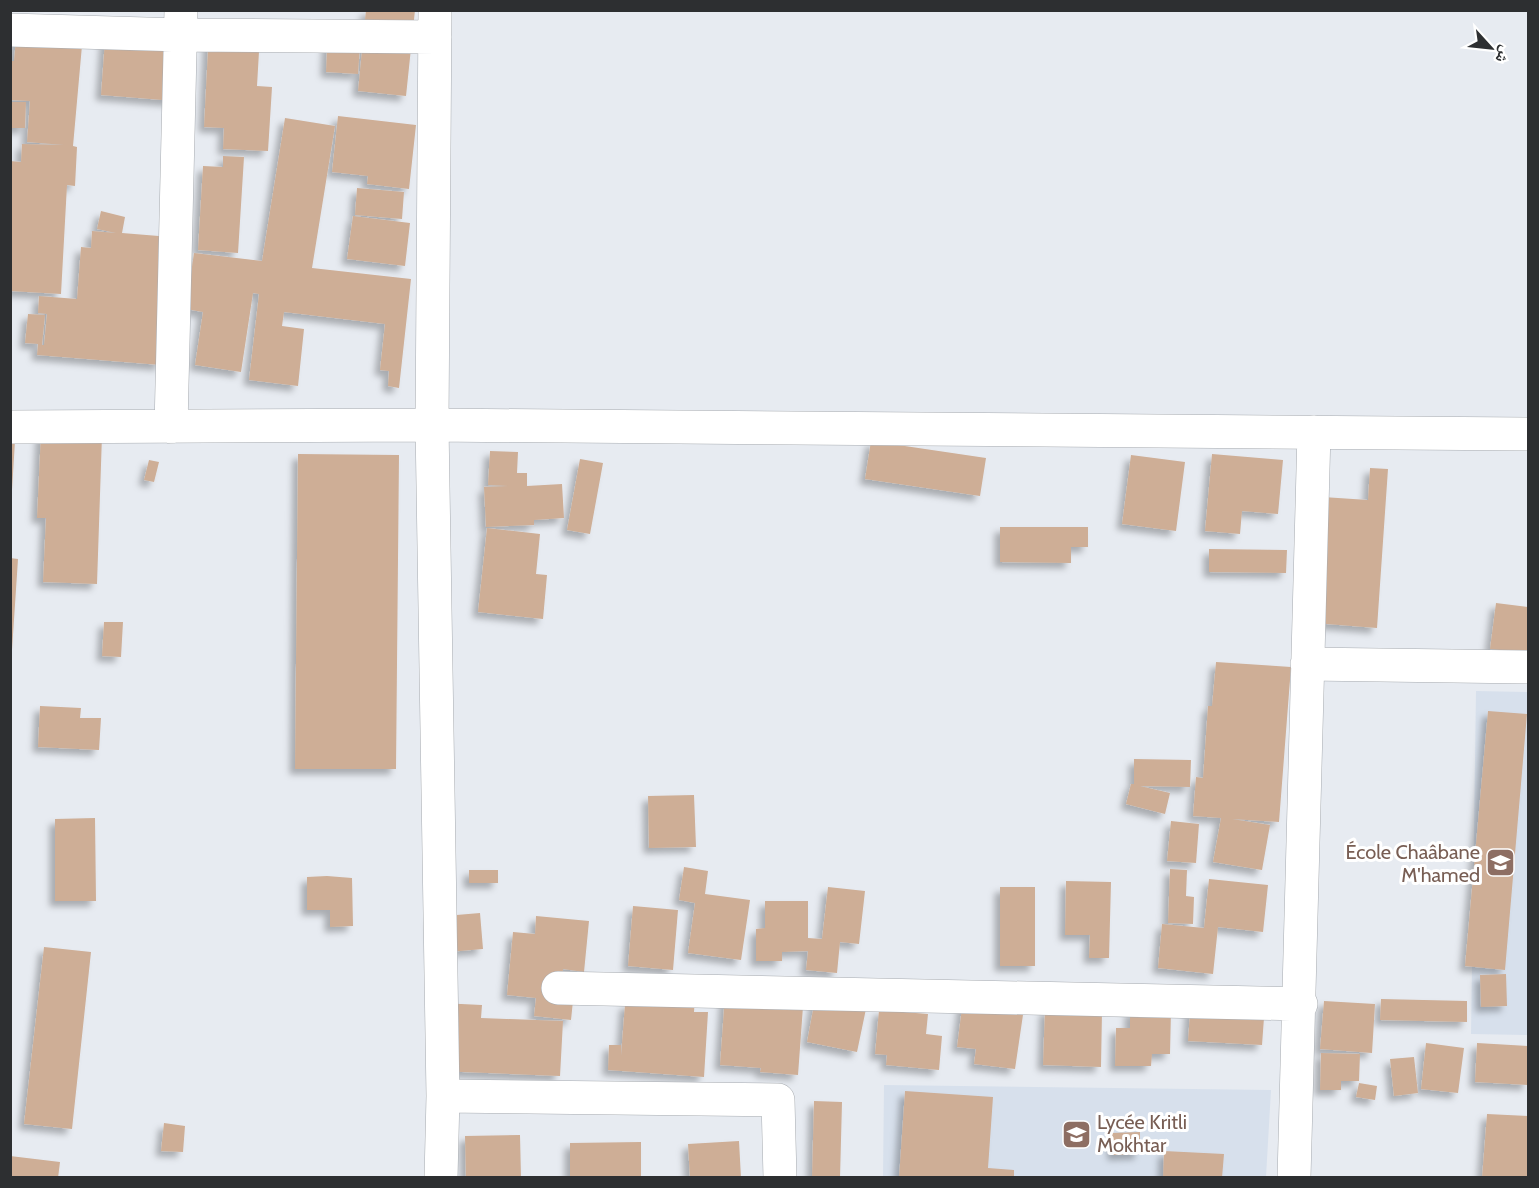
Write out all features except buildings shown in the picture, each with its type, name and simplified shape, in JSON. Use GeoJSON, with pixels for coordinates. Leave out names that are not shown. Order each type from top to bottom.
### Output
{"type":"FeatureCollection","features":[{"type":"Feature","properties":{"kind":"street"},"geometry":{"type":"LineString","coordinates":[[171,427],[181,23]]}},
{"type":"Feature","properties":{"kind":"street"},"geometry":{"type":"LineString","coordinates":[[10,30],[181,23],[435,24],[432,425],[443,1096],[441,1178]]}},
{"type":"Feature","properties":{"kind":"street"},"geometry":{"type":"LineString","coordinates":[[10,427],[432,425],[1528,434]]}},
{"type":"Feature","properties":{"kind":"street"},"geometry":{"type":"LineString","coordinates":[[1294,1178],[1314,432]]}},
{"type":"Feature","properties":{"kind":"street"},"geometry":{"type":"LineString","coordinates":[[1307,664],[1528,668]]}},
{"type":"Feature","properties":{"kind":"street"},"geometry":{"type":"LineString","coordinates":[[558,988],[1300,1004]]}},
{"type":"Feature","properties":{"kind":"street"},"geometry":{"type":"LineString","coordinates":[[443,1096],[778,1100],[780,1178]]}},
{"type":"Feature","properties":{"kind":"shaded area","name":"École Chaâbane M'hamed"},"geometry":{"type":"Polygon","coordinates":[[[1476,691],[1528,692],[1528,1035],[1471,1034],[1476,691]]]}},
{"type":"Feature","properties":{"kind":"shaded area","name":"Lycée Kritli Mokhtar"},"geometry":{"type":"Polygon","coordinates":[[[884,1085],[1271,1090],[1266,1177],[883,1178],[884,1085]]]}},
{"type":"Feature","properties":{"kind":"place","name":"École Chaâbane M'hamed"},"geometry":{"type":"Point","coordinates":[1501,863]}},
{"type":"Feature","properties":{"kind":"place","name":"Lycée Kritli Mokhtar"},"geometry":{"type":"Point","coordinates":[1076,1134]}}]}
